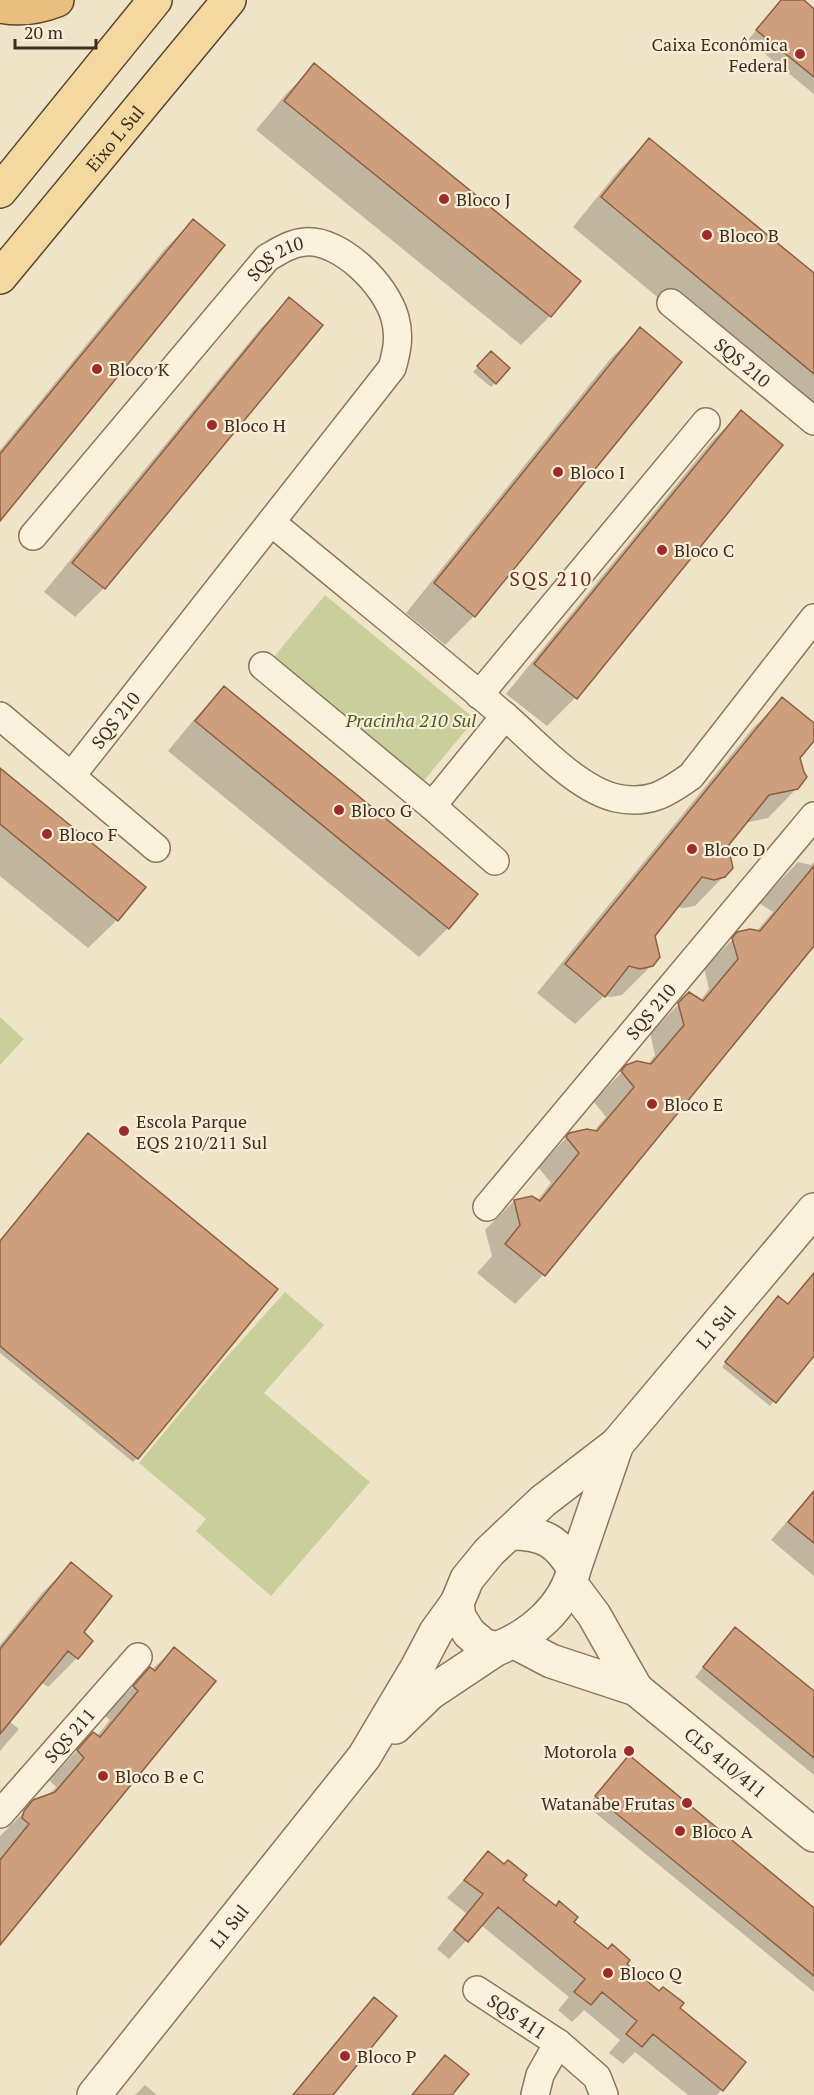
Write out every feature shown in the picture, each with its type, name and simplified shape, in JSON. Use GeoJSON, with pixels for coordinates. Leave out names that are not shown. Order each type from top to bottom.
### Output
{"type":"FeatureCollection","features":[{"type":"Feature","properties":{"kind":"highway"},"geometry":{"type":"LineString","coordinates":[[0,6],[9,8],[43,6],[57,0]]}},
{"type":"Feature","properties":{"kind":"main road"},"geometry":{"type":"LineString","coordinates":[[0,191],[155,0]]}},
{"type":"Feature","properties":{"kind":"main road","name":"Eixo L Sul"},"geometry":{"type":"LineString","coordinates":[[0,277],[229,0]]}},
{"type":"Feature","properties":{"kind":"street","name":"SQS 210"},"geometry":{"type":"LineString","coordinates":[[33,536],[267,258],[285,247],[305,242],[329,245],[351,258],[384,294],[395,317],[399,343],[392,368],[72,775]]}},
{"type":"Feature","properties":{"kind":"street","name":"SQS 210"},"geometry":{"type":"LineString","coordinates":[[671,303],[814,421]]}},
{"type":"Feature","properties":{"kind":"street"},"geometry":{"type":"LineString","coordinates":[[479,696],[706,422]]}},
{"type":"Feature","properties":{"kind":"street"},"geometry":{"type":"LineString","coordinates":[[271,522],[505,716],[580,782],[615,798],[644,800],[668,793],[691,776],[814,618]]}},
{"type":"Feature","properties":{"kind":"street"},"geometry":{"type":"LineString","coordinates":[[263,666],[495,861]]}},
{"type":"Feature","properties":{"kind":"street"},"geometry":{"type":"LineString","coordinates":[[0,716],[156,848]]}},
{"type":"Feature","properties":{"kind":"street"},"geometry":{"type":"LineString","coordinates":[[432,806],[505,716]]}},
{"type":"Feature","properties":{"kind":"street","name":"SQS 210"},"geometry":{"type":"LineString","coordinates":[[487,1207],[814,816]]}},
{"type":"Feature","properties":{"kind":"street","name":"L1 Sul"},"geometry":{"type":"LineString","coordinates":[[511,1533],[543,1501],[617,1444],[814,1210]]}},
{"type":"Feature","properties":{"kind":"street","name":"L1 Sul"},"geometry":{"type":"LineString","coordinates":[[572,1576],[617,1444]]}},
{"type":"Feature","properties":{"kind":"street"},"geometry":{"type":"LineString","coordinates":[[400,1697],[425,1623],[467,1555],[512,1509],[543,1501]]}},
{"type":"Feature","properties":{"kind":"street"},"geometry":{"type":"LineString","coordinates":[[511,1533],[531,1533],[549,1540],[564,1553],[572,1576],[552,1610],[532,1631],[506,1646],[483,1645],[469,1633],[459,1617],[457,1603],[466,1579],[489,1552],[511,1533]]}},
{"type":"Feature","properties":{"kind":"street","name":"CLS 410/411"},"geometry":{"type":"LineString","coordinates":[[572,1576],[636,1689],[814,1835]]}},
{"type":"Feature","properties":{"kind":"street","name":"L1 Sul"},"geometry":{"type":"LineString","coordinates":[[364,1757],[436,1632],[457,1603]]}},
{"type":"Feature","properties":{"kind":"street","name":"L1 Sul"},"geometry":{"type":"LineString","coordinates":[[94,2095],[364,1757],[430,1693],[506,1646]]}},
{"type":"Feature","properties":{"kind":"street","name":"CLS 410/411"},"geometry":{"type":"LineString","coordinates":[[506,1646],[636,1689]]}},
{"type":"Feature","properties":{"kind":"street","name":"SQS 211"},"geometry":{"type":"LineString","coordinates":[[0,1814],[138,1657]]}},
{"type":"Feature","properties":{"kind":"street","name":"SQS 411"},"geometry":{"type":"LineString","coordinates":[[477,1990],[558,2043],[597,2077],[604,2095]]}},
{"type":"Feature","properties":{"kind":"street","name":"SQS 411"},"geometry":{"type":"LineString","coordinates":[[535,2095],[540,2075],[558,2043]]}},
{"type":"Feature","properties":{"kind":"green space","name":"Pracinha 210 Sul"},"geometry":{"type":"Polygon","coordinates":[[[325,595],[475,719],[422,783],[273,658],[325,595]]]}},
{"type":"Feature","properties":{"kind":"green space"},"geometry":{"type":"Polygon","coordinates":[[[0,1017],[24,1039],[0,1065],[0,1017]]]}},
{"type":"Feature","properties":{"kind":"green space"},"geometry":{"type":"Polygon","coordinates":[[[285,1292],[324,1325],[264,1393],[370,1482],[271,1596],[196,1531],[206,1519],[139,1463],[225,1359],[285,1292]]]}},
{"type":"Feature","properties":{"kind":"building","name":"Caixa Econômica Federal"},"geometry":{"type":"Polygon","coordinates":[[[781,0],[804,0],[814,9],[814,77],[756,30],[781,0]]]}},
{"type":"Feature","properties":{"kind":"building","name":"Bloco J"},"geometry":{"type":"Polygon","coordinates":[[[314,63],[581,281],[551,317],[284,101],[314,63]]]}},
{"type":"Feature","properties":{"kind":"building","name":"Bloco B"},"geometry":{"type":"Polygon","coordinates":[[[649,138],[814,273],[814,374],[601,197],[649,138]]]}},
{"type":"Feature","properties":{"kind":"building","name":"Bloco K"},"geometry":{"type":"Polygon","coordinates":[[[193,219],[225,245],[0,521],[0,454],[193,219]]]}},
{"type":"Feature","properties":{"kind":"building","name":"Bloco H"},"geometry":{"type":"Polygon","coordinates":[[[289,297],[323,325],[105,589],[72,563],[289,297]]]}},
{"type":"Feature","properties":{"kind":"building","name":"Bloco I"},"geometry":{"type":"Polygon","coordinates":[[[640,327],[682,362],[475,617],[434,583],[640,327]]]}},
{"type":"Feature","properties":{"kind":"building"},"geometry":{"type":"Polygon","coordinates":[[[491,351],[510,368],[496,384],[477,366],[491,351]]]}},
{"type":"Feature","properties":{"kind":"building","name":"Bloco C"},"geometry":{"type":"Polygon","coordinates":[[[741,410],[783,445],[577,699],[534,664],[741,410]]]}},
{"type":"Feature","properties":{"kind":"building","name":"Bloco G"},"geometry":{"type":"Polygon","coordinates":[[[224,686],[478,894],[449,929],[195,721],[224,686]]]}},
{"type":"Feature","properties":{"kind":"building","name":"Bloco D"},"geometry":{"type":"Polygon","coordinates":[[[782,697],[814,723],[814,741],[800,758],[807,777],[798,789],[769,795],[728,846],[733,868],[725,877],[714,880],[702,877],[655,936],[660,957],[653,966],[640,969],[629,966],[605,997],[565,964],[782,697]]]}},
{"type":"Feature","properties":{"kind":"building","name":"Bloco F"},"geometry":{"type":"Polygon","coordinates":[[[0,768],[146,887],[118,921],[0,824],[0,768]]]}},
{"type":"Feature","properties":{"kind":"building","name":"Bloco E"},"geometry":{"type":"Polygon","coordinates":[[[814,866],[814,946],[545,1276],[505,1244],[520,1225],[514,1200],[532,1196],[540,1201],[579,1153],[566,1137],[569,1133],[587,1129],[597,1131],[634,1087],[621,1071],[626,1065],[637,1061],[651,1064],[684,1025],[678,1003],[689,992],[703,1001],[738,959],[732,938],[737,932],[750,929],[760,931],[814,866]]]}},
{"type":"Feature","properties":{"kind":"building","name":"Escola Parque EQS 210/211 Sul"},"geometry":{"type":"Polygon","coordinates":[[[88,1133],[278,1289],[138,1459],[0,1346],[0,1241],[88,1133]]]}},
{"type":"Feature","properties":{"kind":"building"},"geometry":{"type":"Polygon","coordinates":[[[814,1273],[814,1356],[776,1403],[725,1362],[778,1296],[788,1304],[814,1273]]]}},
{"type":"Feature","properties":{"kind":"building"},"geometry":{"type":"Polygon","coordinates":[[[814,1491],[814,1543],[788,1522],[814,1491]]]}},
{"type":"Feature","properties":{"kind":"building"},"geometry":{"type":"Polygon","coordinates":[[[71,1562],[112,1596],[84,1632],[93,1641],[78,1659],[68,1651],[0,1734],[0,1649],[71,1562]]]}},
{"type":"Feature","properties":{"kind":"building"},"geometry":{"type":"Polygon","coordinates":[[[735,1627],[814,1691],[814,1758],[703,1667],[735,1627]]]}},
{"type":"Feature","properties":{"kind":"building","name":"Bloco B e C"},"geometry":{"type":"Polygon","coordinates":[[[174,1647],[216,1681],[0,1945],[0,1860],[29,1824],[22,1818],[24,1811],[33,1800],[55,1792],[84,1758],[77,1750],[93,1732],[100,1737],[138,1691],[133,1686],[150,1667],[155,1671],[174,1647]]]}},
{"type":"Feature","properties":{"kind":"building","name":"Bloco A"},"geometry":{"type":"Polygon","coordinates":[[[629,1755],[814,1908],[814,1976],[595,1796],[629,1755]]]}},
{"type":"Feature","properties":{"kind":"building","name":"Bloco Q"},"geometry":{"type":"Polygon","coordinates":[[[488,1851],[504,1864],[508,1860],[527,1875],[523,1880],[556,1906],[559,1901],[578,1917],[574,1922],[608,1949],[612,1944],[630,1960],[627,1964],[659,1991],[663,1987],[684,2003],[680,2008],[746,2062],[723,2091],[653,2034],[642,2047],[626,2034],[637,2021],[602,1992],[591,2005],[574,1992],[585,1979],[498,1907],[468,1942],[454,1930],[483,1894],[464,1880],[488,1851]]]}},
{"type":"Feature","properties":{"kind":"building","name":"Bloco P"},"geometry":{"type":"Polygon","coordinates":[[[374,1997],[397,2016],[333,2095],[293,2095],[374,1997]]]}},
{"type":"Feature","properties":{"kind":"building"},"geometry":{"type":"Polygon","coordinates":[[[445,2055],[469,2074],[452,2095],[412,2095],[445,2055]]]}},
{"type":"Feature","properties":{"kind":"place","name":"Caixa Econômica Federal"},"geometry":{"type":"Point","coordinates":[800,54]}},
{"type":"Feature","properties":{"kind":"place","name":"Bloco J"},"geometry":{"type":"Point","coordinates":[444,199]}},
{"type":"Feature","properties":{"kind":"place","name":"Bloco B"},"geometry":{"type":"Point","coordinates":[707,235]}},
{"type":"Feature","properties":{"kind":"place","name":"Bloco K"},"geometry":{"type":"Point","coordinates":[97,369]}},
{"type":"Feature","properties":{"kind":"place","name":"Bloco H"},"geometry":{"type":"Point","coordinates":[212,425]}},
{"type":"Feature","properties":{"kind":"place","name":"Bloco I"},"geometry":{"type":"Point","coordinates":[558,472]}},
{"type":"Feature","properties":{"kind":"place","name":"Bloco C"},"geometry":{"type":"Point","coordinates":[662,550]}},
{"type":"Feature","properties":{"kind":"place","name":"Bloco G"},"geometry":{"type":"Point","coordinates":[339,810]}},
{"type":"Feature","properties":{"kind":"place","name":"Bloco F"},"geometry":{"type":"Point","coordinates":[47,834]}},
{"type":"Feature","properties":{"kind":"place","name":"Bloco D"},"geometry":{"type":"Point","coordinates":[692,849]}},
{"type":"Feature","properties":{"kind":"place","name":"Bloco E"},"geometry":{"type":"Point","coordinates":[652,1104]}},
{"type":"Feature","properties":{"kind":"place","name":"Escola Parque EQS 210/211 Sul"},"geometry":{"type":"Point","coordinates":[124,1131]}},
{"type":"Feature","properties":{"kind":"place","name":"Motorola"},"geometry":{"type":"Point","coordinates":[629,1751]}},
{"type":"Feature","properties":{"kind":"place","name":"Bloco B e C"},"geometry":{"type":"Point","coordinates":[103,1776]}},
{"type":"Feature","properties":{"kind":"place","name":"Watanabe Frutas"},"geometry":{"type":"Point","coordinates":[687,1803]}},
{"type":"Feature","properties":{"kind":"place","name":"Bloco A"},"geometry":{"type":"Point","coordinates":[680,1831]}},
{"type":"Feature","properties":{"kind":"place","name":"Bloco Q"},"geometry":{"type":"Point","coordinates":[608,1973]}},
{"type":"Feature","properties":{"kind":"place","name":"Bloco P"},"geometry":{"type":"Point","coordinates":[345,2056]}},
{"type":"Feature","properties":{"kind":"district","name":"SQS 210"},"geometry":{"type":"Point","coordinates":[551,578]}}]}
